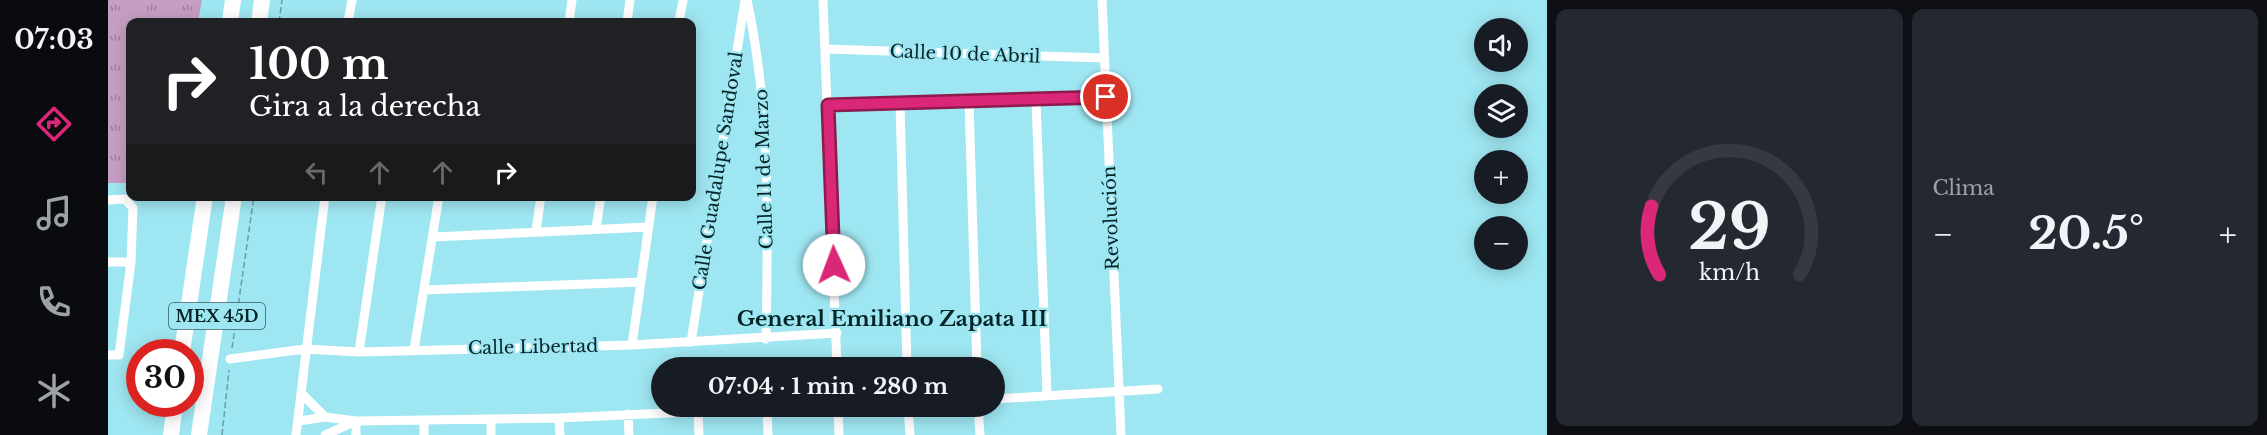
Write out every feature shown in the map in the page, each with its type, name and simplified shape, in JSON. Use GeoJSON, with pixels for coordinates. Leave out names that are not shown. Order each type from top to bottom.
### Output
{"type":"FeatureCollection","features":[{"type":"Feature","properties":{"kind":"highway"},"geometry":{"type":"LineString","coordinates":[[231,18],[233,0]]}},
{"type":"Feature","properties":{"kind":"highway"},"geometry":{"type":"LineString","coordinates":[[260,18],[262,0]]}},
{"type":"Feature","properties":{"kind":"highway","name":"MEX 45D"},"geometry":{"type":"LineString","coordinates":[[184,339],[204,201]]}},
{"type":"Feature","properties":{"kind":"highway","name":"MEX 45D"},"geometry":{"type":"LineString","coordinates":[[199,435],[233,201]]}},
{"type":"Feature","properties":{"kind":"highway"},"geometry":{"type":"LineString","coordinates":[[171,435],[173,417]]}},
{"type":"Feature","properties":{"kind":"street"},"geometry":{"type":"LineString","coordinates":[[349,18],[352,0]]}},
{"type":"Feature","properties":{"kind":"street"},"geometry":{"type":"LineString","coordinates":[[570,18],[572,0]]}},
{"type":"Feature","properties":{"kind":"street"},"geometry":{"type":"LineString","coordinates":[[628,18],[630,0]]}},
{"type":"Feature","properties":{"kind":"street"},"geometry":{"type":"LineString","coordinates":[[681,18],[683,0]]}},
{"type":"Feature","properties":{"kind":"street","name":"Calle 11 de Marzo"},"geometry":{"type":"LineString","coordinates":[[746,0],[758,52],[767,201],[766,339]]}},
{"type":"Feature","properties":{"kind":"street","name":"Calle Guadalupe Sandoval"},"geometry":{"type":"LineString","coordinates":[[691,342],[746,0]]}},
{"type":"Feature","properties":{"kind":"street"},"geometry":{"type":"LineString","coordinates":[[823,0],[837,357]]}},
{"type":"Feature","properties":{"kind":"street","name":"Revolución"},"geometry":{"type":"LineString","coordinates":[[1102,0],[1120,435]]}},
{"type":"Feature","properties":{"kind":"street","name":"Calle 10 de Abril"},"geometry":{"type":"LineString","coordinates":[[826,49],[1104,58]]}},
{"type":"Feature","properties":{"kind":"street"},"geometry":{"type":"LineString","coordinates":[[828,105],[1106,97]]}},
{"type":"Feature","properties":{"kind":"street"},"geometry":{"type":"LineString","coordinates":[[1036,100],[1047,394]]}},
{"type":"Feature","properties":{"kind":"street"},"geometry":{"type":"LineString","coordinates":[[969,101],[977,357]]}},
{"type":"Feature","properties":{"kind":"street"},"geometry":{"type":"LineString","coordinates":[[900,103],[907,357]]}},
{"type":"Feature","properties":{"kind":"street"},"geometry":{"type":"LineString","coordinates":[[108,200],[126,200]]}},
{"type":"Feature","properties":{"kind":"street"},"geometry":{"type":"LineString","coordinates":[[108,355],[119,355],[131,262],[133,208],[127,201]]}},
{"type":"Feature","properties":{"kind":"street"},"geometry":{"type":"LineString","coordinates":[[296,435],[324,201]]}},
{"type":"Feature","properties":{"kind":"street"},"geometry":{"type":"LineString","coordinates":[[359,352],[381,201]]}},
{"type":"Feature","properties":{"kind":"street"},"geometry":{"type":"LineString","coordinates":[[414,350],[438,201]]}},
{"type":"Feature","properties":{"kind":"street"},"geometry":{"type":"LineString","coordinates":[[536,231],[540,201]]}},
{"type":"Feature","properties":{"kind":"street"},"geometry":{"type":"LineString","coordinates":[[596,228],[600,201]]}},
{"type":"Feature","properties":{"kind":"street"},"geometry":{"type":"LineString","coordinates":[[632,345],[652,201]]}},
{"type":"Feature","properties":{"kind":"street"},"geometry":{"type":"LineString","coordinates":[[433,237],[649,227]]}},
{"type":"Feature","properties":{"kind":"street"},"geometry":{"type":"LineString","coordinates":[[108,262],[131,262]]}},
{"type":"Feature","properties":{"kind":"street"},"geometry":{"type":"LineString","coordinates":[[424,290],[641,282]]}},
{"type":"Feature","properties":{"kind":"street","name":"Calle Libertad"},"geometry":{"type":"LineString","coordinates":[[230,359],[305,349],[359,352],[632,345],[766,339],[837,333]]}},
{"type":"Feature","properties":{"kind":"street"},"geometry":{"type":"LineString","coordinates":[[1005,398],[1158,389]]}},
{"type":"Feature","properties":{"kind":"street"},"geometry":{"type":"LineString","coordinates":[[301,393],[325,417]]}},
{"type":"Feature","properties":{"kind":"street"},"geometry":{"type":"LineString","coordinates":[[299,421],[325,417],[356,421],[423,422],[651,413]]}},
{"type":"Feature","properties":{"kind":"street"},"geometry":{"type":"LineString","coordinates":[[628,414],[629,435]]}},
{"type":"Feature","properties":{"kind":"street"},"geometry":{"type":"LineString","coordinates":[[698,417],[699,435]]}},
{"type":"Feature","properties":{"kind":"street"},"geometry":{"type":"LineString","coordinates":[[767,417],[768,435]]}},
{"type":"Feature","properties":{"kind":"street"},"geometry":{"type":"LineString","coordinates":[[838,417],[839,435]]}},
{"type":"Feature","properties":{"kind":"street"},"geometry":{"type":"LineString","coordinates":[[909,417],[910,435]]}},
{"type":"Feature","properties":{"kind":"street"},"geometry":{"type":"LineString","coordinates":[[979,417],[980,435]]}},
{"type":"Feature","properties":{"kind":"street"},"geometry":{"type":"LineString","coordinates":[[559,418],[560,435]]}},
{"type":"Feature","properties":{"kind":"street"},"geometry":{"type":"LineString","coordinates":[[490,419],[491,435]]}},
{"type":"Feature","properties":{"kind":"street"},"geometry":{"type":"LineString","coordinates":[[325,435],[356,421]]}},
{"type":"Feature","properties":{"kind":"street"},"geometry":{"type":"LineString","coordinates":[[356,421],[356,435]]}},
{"type":"Feature","properties":{"kind":"street"},"geometry":{"type":"LineString","coordinates":[[423,422],[424,435]]}},
{"type":"Feature","properties":{"kind":"path"},"geometry":{"type":"LineString","coordinates":[[280,18],[282,0]]}},
{"type":"Feature","properties":{"kind":"path"},"geometry":{"type":"LineString","coordinates":[[222,435],[230,359],[253,201]]}},
{"type":"Feature","properties":{"kind":"green space"},"geometry":{"type":"Polygon","coordinates":[[[108,0],[202,0],[199,18],[126,18],[126,183],[108,183],[108,0]]]}},
{"type":"Feature","properties":{"kind":"district","name":"General Emiliano Zapata III"},"geometry":{"type":"Point","coordinates":[892,319]}},
{"type":"Feature","properties":{"kind":"route"},"geometry":{"type":"LineString","coordinates":[[834,265],[828,105],[1106,97]]}}]}
